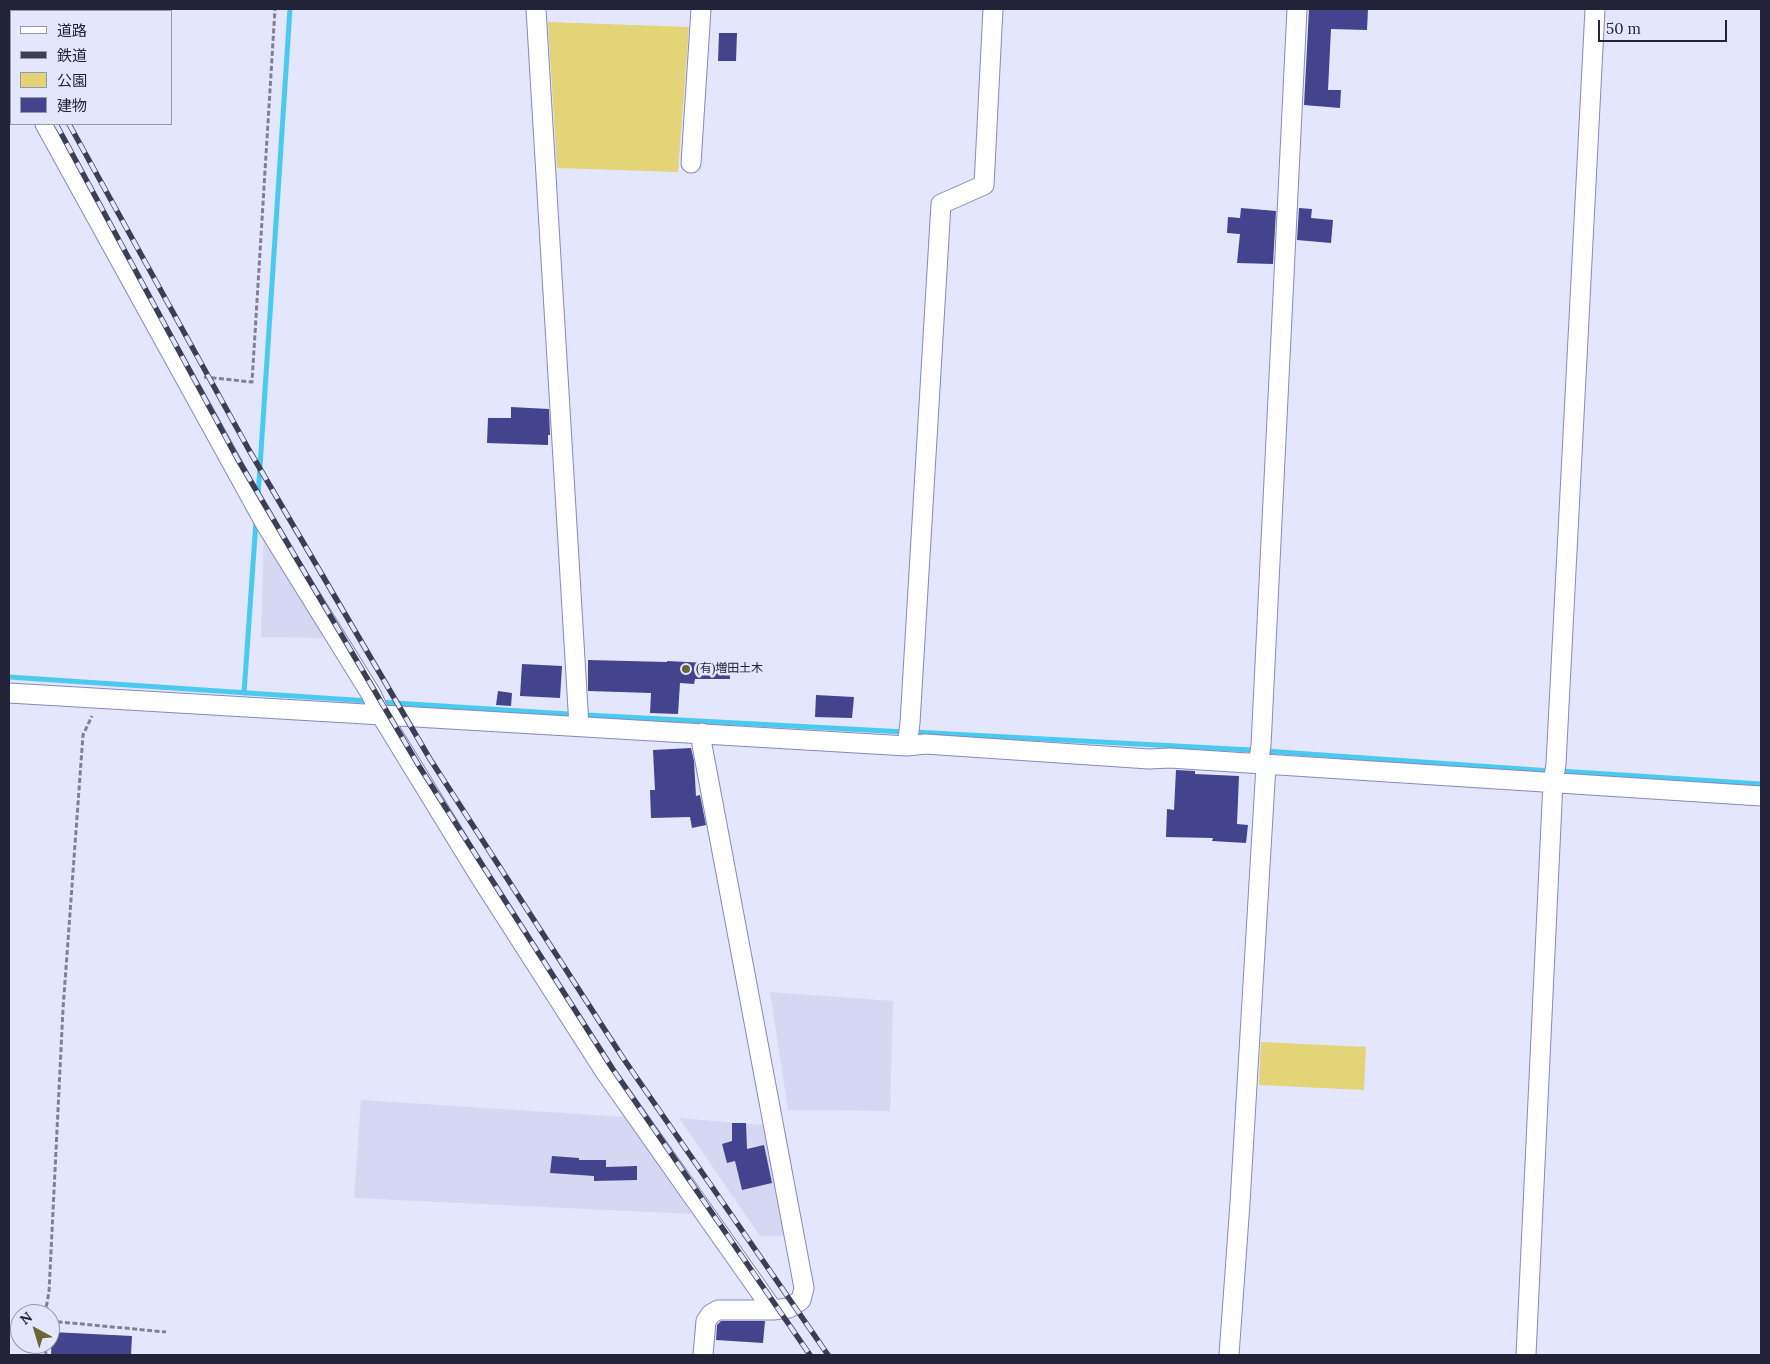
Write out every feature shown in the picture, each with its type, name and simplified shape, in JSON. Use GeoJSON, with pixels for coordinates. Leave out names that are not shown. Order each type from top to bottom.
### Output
{"type":"FeatureCollection","features":[{"type":"Feature","properties":{"kind":"street"},"geometry":{"type":"LineString","coordinates":[[536,9],[579,718]]}},
{"type":"Feature","properties":{"kind":"street"},"geometry":{"type":"LineString","coordinates":[[691,163],[701,9]]}},
{"type":"Feature","properties":{"kind":"street"},"geometry":{"type":"LineString","coordinates":[[908,737],[941,204],[984,185],[994,9]]}},
{"type":"Feature","properties":{"kind":"street"},"geometry":{"type":"LineString","coordinates":[[1229,1355],[1240,1203],[1297,9]]}},
{"type":"Feature","properties":{"kind":"street"},"geometry":{"type":"LineString","coordinates":[[1526,1355],[1554,775],[1595,9]]}},
{"type":"Feature","properties":{"kind":"street"},"geometry":{"type":"LineString","coordinates":[[46,125],[248,494],[479,875],[606,1073],[773,1310]]}},
{"type":"Feature","properties":{"kind":"street"},"geometry":{"type":"LineString","coordinates":[[9,693],[99,698],[377,706],[579,718],[702,733],[908,737],[925,744],[1148,759],[1261,759],[1554,775],[1761,796]]}},
{"type":"Feature","properties":{"kind":"street"},"geometry":{"type":"LineString","coordinates":[[702,733],[702,745],[804,1288],[801,1300],[789,1308],[773,1310],[718,1310],[711,1314],[706,1321],[703,1355]]}},
{"type":"Feature","properties":{"kind":"path"},"geometry":{"type":"LineString","coordinates":[[182,375],[252,382],[274,9]]}},
{"type":"Feature","properties":{"kind":"path"},"geometry":{"type":"LineString","coordinates":[[47,1304],[49,1292],[63,1009],[83,735],[99,698]]}},
{"type":"Feature","properties":{"kind":"path"},"geometry":{"type":"LineString","coordinates":[[60,1322],[166,1332]]}},
{"type":"Feature","properties":{"kind":"shaded area"},"geometry":{"type":"Polygon","coordinates":[[[264,535],[324,638],[261,637],[264,535]]]}},
{"type":"Feature","properties":{"kind":"shaded area"},"geometry":{"type":"Polygon","coordinates":[[[770,992],[893,1001],[890,1111],[788,1110],[770,992]]]}},
{"type":"Feature","properties":{"kind":"shaded area"},"geometry":{"type":"Polygon","coordinates":[[[361,1100],[626,1117],[692,1214],[354,1198],[361,1100]]]}},
{"type":"Feature","properties":{"kind":"shaded area"},"geometry":{"type":"Polygon","coordinates":[[[679,1118],[763,1125],[789,1236],[760,1236],[679,1118]]]}},
{"type":"Feature","properties":{"kind":"green space"},"geometry":{"type":"Polygon","coordinates":[[[548,22],[689,27],[678,172],[557,168],[548,22]]]}},
{"type":"Feature","properties":{"kind":"green space"},"geometry":{"type":"Polygon","coordinates":[[[1261,1042],[1366,1047],[1364,1090],[1259,1085],[1261,1042]]]}},
{"type":"Feature","properties":{"kind":"building"},"geometry":{"type":"Polygon","coordinates":[[[1309,9],[1368,9],[1367,30],[1331,29],[1328,90],[1341,90],[1340,108],[1304,105],[1309,9]]]}},
{"type":"Feature","properties":{"kind":"building"},"geometry":{"type":"Polygon","coordinates":[[[719,33],[737,33],[736,61],[718,61],[719,33]]]}},
{"type":"Feature","properties":{"kind":"building"},"geometry":{"type":"Polygon","coordinates":[[[1241,208],[1276,211],[1273,264],[1237,263],[1240,234],[1227,233],[1228,217],[1240,218],[1241,208]]]}},
{"type":"Feature","properties":{"kind":"building"},"geometry":{"type":"Polygon","coordinates":[[[1299,208],[1312,209],[1311,218],[1333,220],[1331,243],[1297,240],[1299,208]]]}},
{"type":"Feature","properties":{"kind":"building"},"geometry":{"type":"Polygon","coordinates":[[[511,407],[549,409],[550,435],[548,435],[548,445],[487,443],[488,418],[511,418],[511,407]]]}},
{"type":"Feature","properties":{"kind":"building"},"geometry":{"type":"Polygon","coordinates":[[[588,660],[667,661],[730,665],[730,679],[695,679],[694,684],[680,683],[678,714],[650,713],[651,693],[588,691],[588,660]]]}},
{"type":"Feature","properties":{"kind":"building"},"geometry":{"type":"Polygon","coordinates":[[[522,664],[562,666],[560,698],[520,696],[522,664]]]}},
{"type":"Feature","properties":{"kind":"building"},"geometry":{"type":"Polygon","coordinates":[[[498,691],[512,693],[511,706],[496,705],[498,691]]]}},
{"type":"Feature","properties":{"kind":"building"},"geometry":{"type":"Polygon","coordinates":[[[816,695],[854,697],[852,718],[815,717],[816,695]]]}},
{"type":"Feature","properties":{"kind":"building"},"geometry":{"type":"Polygon","coordinates":[[[691,748],[694,761],[696,796],[700,795],[706,825],[692,828],[690,817],[651,818],[650,790],[655,790],[653,750],[691,748]]]}},
{"type":"Feature","properties":{"kind":"building"},"geometry":{"type":"Polygon","coordinates":[[[1176,770],[1195,771],[1195,774],[1239,776],[1237,824],[1248,825],[1246,843],[1212,841],[1213,838],[1166,837],[1167,809],[1174,810],[1176,770]]]}},
{"type":"Feature","properties":{"kind":"building"},"geometry":{"type":"Polygon","coordinates":[[[732,1123],[746,1123],[747,1149],[764,1145],[772,1183],[742,1190],[735,1161],[727,1163],[722,1144],[732,1141],[732,1123]]]}},
{"type":"Feature","properties":{"kind":"building"},"geometry":{"type":"Polygon","coordinates":[[[552,1156],[579,1158],[579,1160],[606,1160],[606,1167],[637,1166],[637,1180],[594,1181],[594,1176],[550,1173],[552,1156]]]}},
{"type":"Feature","properties":{"kind":"building"},"geometry":{"type":"Polygon","coordinates":[[[721,1321],[765,1321],[763,1343],[716,1340],[717,1325],[721,1321]]]}},
{"type":"Feature","properties":{"kind":"building"},"geometry":{"type":"Polygon","coordinates":[[[60,1332],[132,1336],[131,1355],[51,1355],[60,1354],[60,1332]]]}},
{"type":"Feature","properties":{"kind":"waterway"},"geometry":{"type":"LineString","coordinates":[[258,497],[290,9]]}},
{"type":"Feature","properties":{"kind":"waterway"},"geometry":{"type":"LineString","coordinates":[[244,693],[256,521]]}},
{"type":"Feature","properties":{"kind":"waterway"},"geometry":{"type":"LineString","coordinates":[[9,677],[368,701]]}},
{"type":"Feature","properties":{"kind":"waterway"},"geometry":{"type":"LineString","coordinates":[[379,702],[905,732]]}},
{"type":"Feature","properties":{"kind":"waterway"},"geometry":{"type":"LineString","coordinates":[[913,732],[1251,750],[1551,771]]}},
{"type":"Feature","properties":{"kind":"waterway"},"geometry":{"type":"LineString","coordinates":[[1560,771],[1761,784]]}},
{"type":"Feature","properties":{"kind":"railway"},"geometry":{"type":"LineString","coordinates":[[57,125],[237,458],[419,766],[612,1068],[810,1355]]}},
{"type":"Feature","properties":{"kind":"railway"},"geometry":{"type":"LineString","coordinates":[[70,125],[249,450],[430,759],[623,1058],[828,1355]]}},
{"type":"Feature","properties":{"kind":"place","name":"(有)増田土木"},"geometry":{"type":"Point","coordinates":[686,669]}}]}
